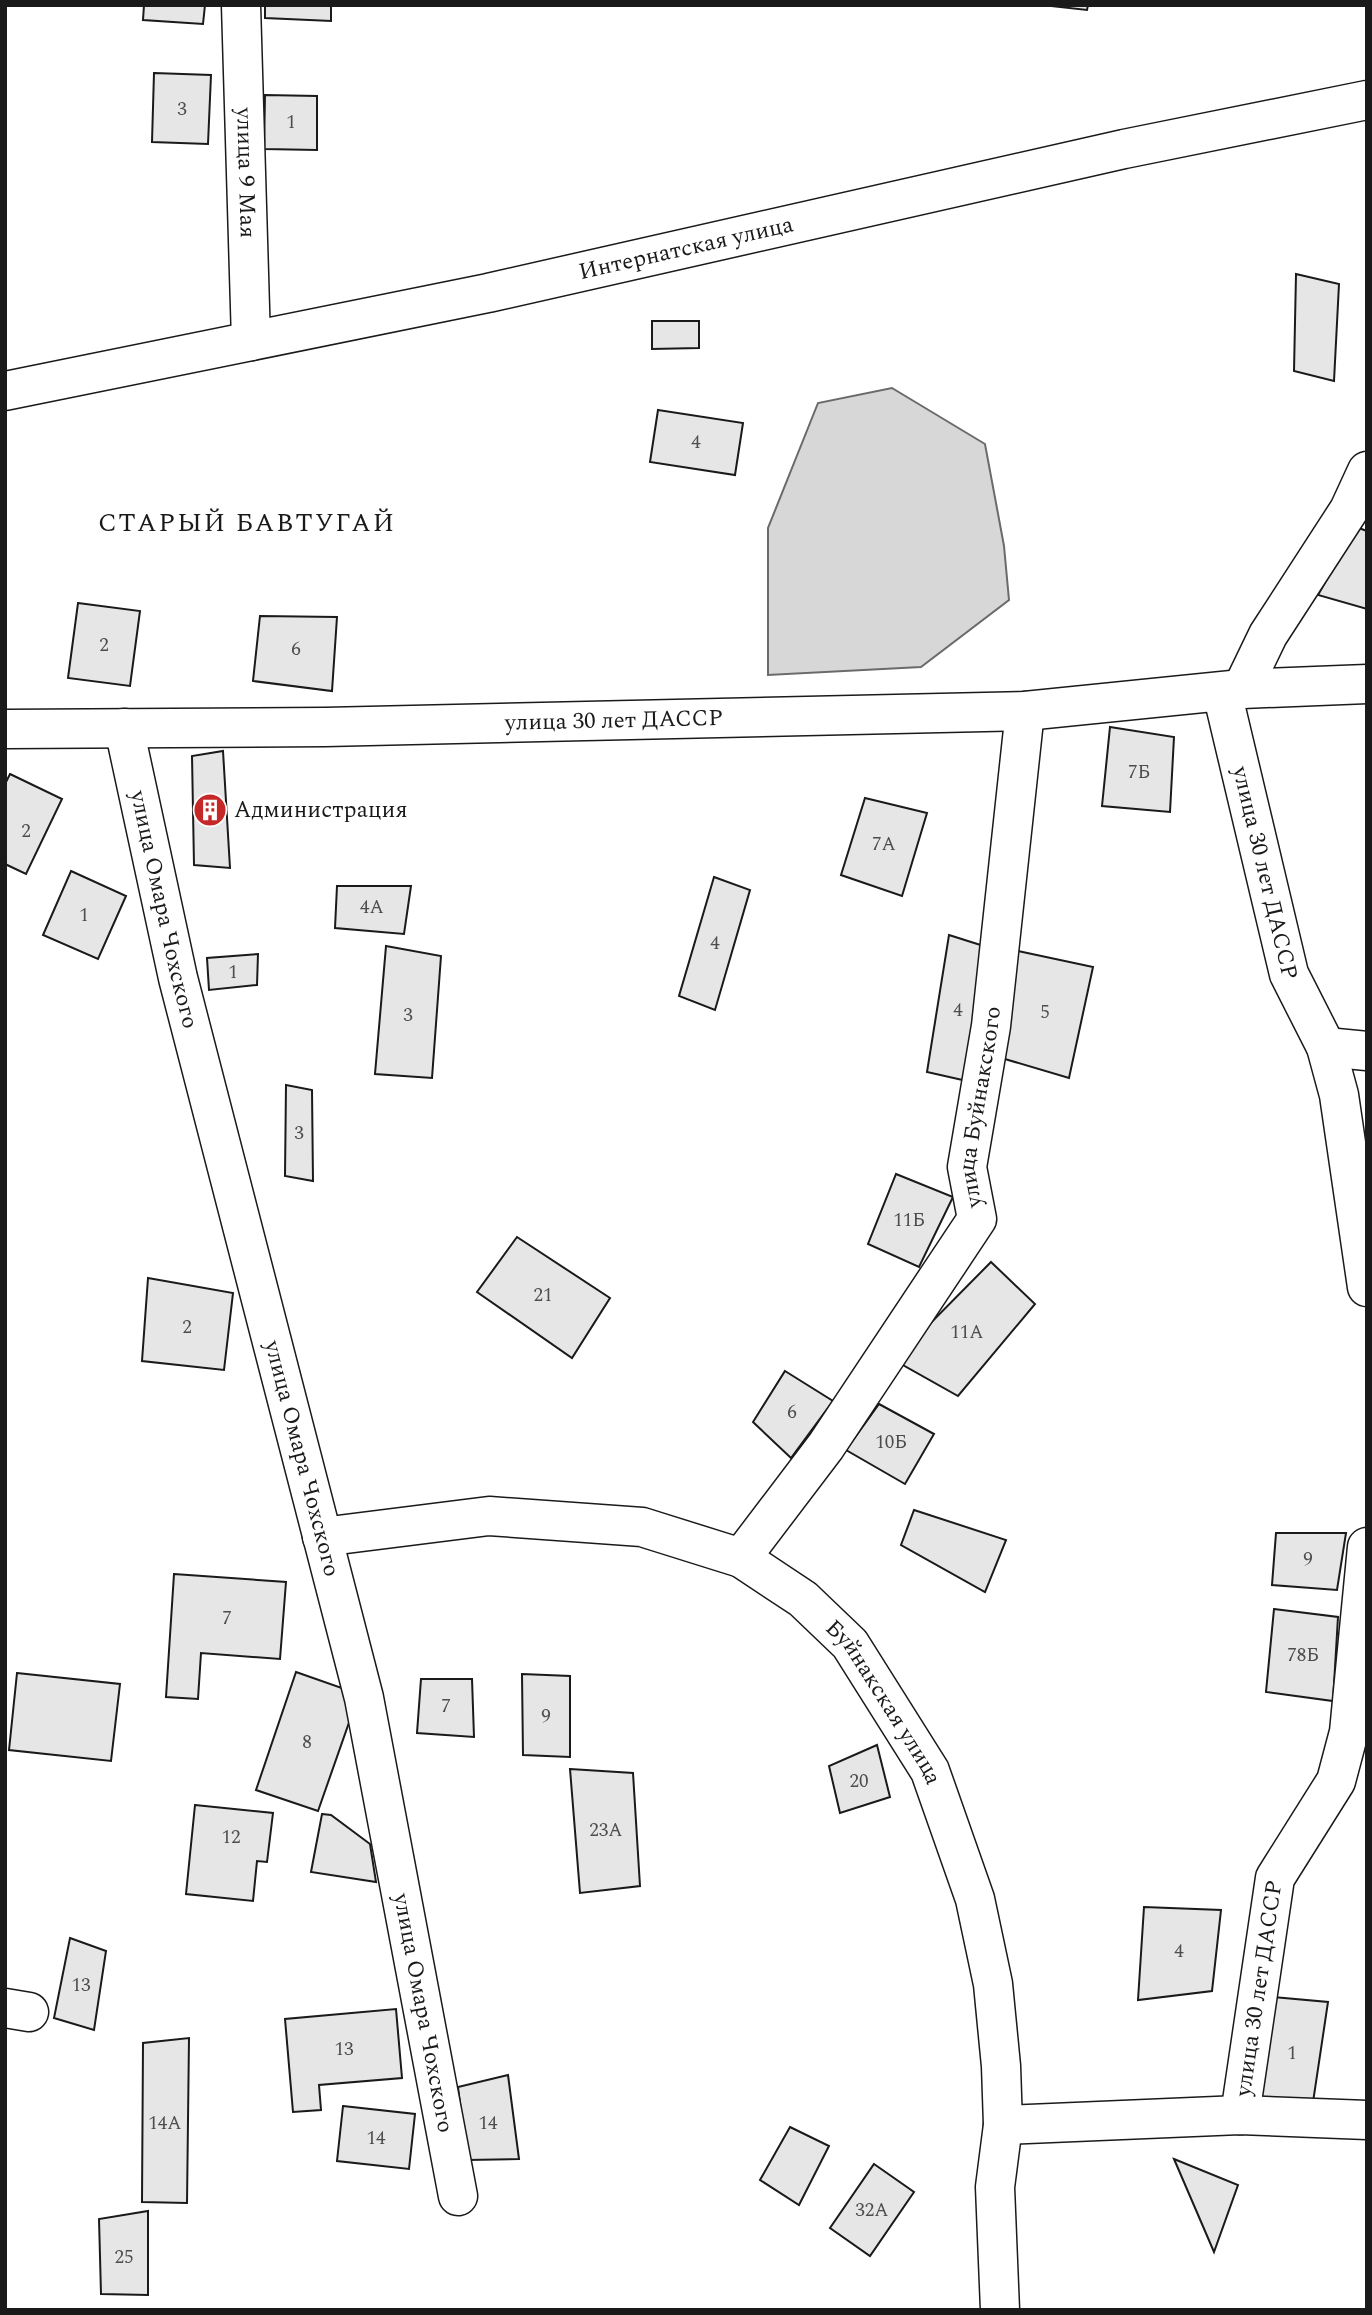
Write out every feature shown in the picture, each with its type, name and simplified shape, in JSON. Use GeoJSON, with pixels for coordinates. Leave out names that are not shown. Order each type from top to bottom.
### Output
{"type":"FeatureCollection","features":[{"type":"Feature","properties":{"kind":"street","name":"улица 9 Мая"},"geometry":{"type":"LineString","coordinates":[[241,5],[251,341]]}},
{"type":"Feature","properties":{"kind":"street","name":"Интернатская улица"},"geometry":{"type":"LineString","coordinates":[[5,391],[488,293],[1124,149],[1367,100]]}},
{"type":"Feature","properties":{"kind":"street"},"geometry":{"type":"LineString","coordinates":[[1232,691],[1349,510],[1367,471]]}},
{"type":"Feature","properties":{"kind":"street","name":"улица 30 лет ДАССР"},"geometry":{"type":"LineString","coordinates":[[5,729],[325,727],[1025,711],[1232,691],[1367,684]]}},
{"type":"Feature","properties":{"kind":"street","name":"улица 30 лет ДАССР"},"geometry":{"type":"LineString","coordinates":[[1232,691],[1289,974],[1326,1047],[1339,1094],[1367,1287]]}},
{"type":"Feature","properties":{"kind":"street","name":"улица Буйнакского"},"geometry":{"type":"LineString","coordinates":[[741,1558],[826,1446],[977,1219],[967,1167],[991,1026],[1025,711]]}},
{"type":"Feature","properties":{"kind":"street","name":"улица Омара Чохского"},"geometry":{"type":"LineString","coordinates":[[124,728],[178,978],[363,1698],[458,2196]]}},
{"type":"Feature","properties":{"kind":"street"},"geometry":{"type":"LineString","coordinates":[[1326,1047],[1367,1051]]}},
{"type":"Feature","properties":{"kind":"street","name":"Буйнакская улица"},"geometry":{"type":"LineString","coordinates":[[322,1537],[489,1516],[642,1527],[741,1558],[803,1599],[850,1644],[930,1771],[975,1899],[993,1984],[1003,2125],[995,2187],[1000,2310]]}},
{"type":"Feature","properties":{"kind":"street","name":"улица 30 лет ДАССР"},"geometry":{"type":"LineString","coordinates":[[1240,2115],[1275,1878],[1336,1781],[1349,1732],[1367,1547]]}},
{"type":"Feature","properties":{"kind":"street","name":"улица 30 лет ДАССР"},"geometry":{"type":"LineString","coordinates":[[1003,2125],[1240,2115],[1367,2120]]}},
{"type":"Feature","properties":{"kind":"shaded area"},"geometry":{"type":"Polygon","coordinates":[[[892,388],[985,444],[1004,546],[1009,600],[921,667],[768,675],[768,528],[818,403],[892,388]]]}},
{"type":"Feature","properties":{"kind":"building"},"geometry":{"type":"Polygon","coordinates":[[[144,5],[205,5],[203,24],[143,20],[144,5]]]}},
{"type":"Feature","properties":{"kind":"building"},"geometry":{"type":"Polygon","coordinates":[[[265,5],[331,5],[331,21],[265,18],[265,5]]]}},
{"type":"Feature","properties":{"kind":"building"},"geometry":{"type":"Polygon","coordinates":[[[1042,5],[1088,5],[1087,10],[1042,5]]]}},
{"type":"Feature","properties":{"kind":"building"},"geometry":{"type":"Polygon","coordinates":[[[154,73],[211,75],[208,144],[152,142],[154,73]]]}},
{"type":"Feature","properties":{"kind":"building"},"geometry":{"type":"Polygon","coordinates":[[[265,95],[317,96],[317,150],[264,149],[265,95]]]}},
{"type":"Feature","properties":{"kind":"building"},"geometry":{"type":"Polygon","coordinates":[[[1296,274],[1339,284],[1334,381],[1294,371],[1296,274]]]}},
{"type":"Feature","properties":{"kind":"building"},"geometry":{"type":"Polygon","coordinates":[[[652,321],[699,321],[699,348],[652,349],[652,321]]]}},
{"type":"Feature","properties":{"kind":"building"},"geometry":{"type":"Polygon","coordinates":[[[658,410],[743,423],[735,475],[650,462],[658,410]]]}},
{"type":"Feature","properties":{"kind":"building"},"geometry":{"type":"Polygon","coordinates":[[[1356,527],[1367,531],[1367,609],[1318,595],[1356,527]]]}},
{"type":"Feature","properties":{"kind":"building"},"geometry":{"type":"Polygon","coordinates":[[[78,603],[140,611],[130,686],[68,678],[78,603]]]}},
{"type":"Feature","properties":{"kind":"building"},"geometry":{"type":"Polygon","coordinates":[[[260,616],[337,617],[332,691],[253,681],[260,616]]]}},
{"type":"Feature","properties":{"kind":"building"},"geometry":{"type":"Polygon","coordinates":[[[1110,727],[1174,737],[1170,812],[1102,806],[1110,727]]]}},
{"type":"Feature","properties":{"kind":"building","name":"Администрация"},"geometry":{"type":"Polygon","coordinates":[[[223,751],[230,868],[194,865],[192,756],[223,751]]]}},
{"type":"Feature","properties":{"kind":"building"},"geometry":{"type":"Polygon","coordinates":[[[10,774],[62,799],[26,874],[5,864],[5,784],[10,774]]]}},
{"type":"Feature","properties":{"kind":"building"},"geometry":{"type":"Polygon","coordinates":[[[865,798],[927,813],[902,896],[841,875],[865,798]]]}},
{"type":"Feature","properties":{"kind":"building"},"geometry":{"type":"Polygon","coordinates":[[[71,871],[126,896],[98,959],[43,935],[71,871]]]}},
{"type":"Feature","properties":{"kind":"building"},"geometry":{"type":"Polygon","coordinates":[[[714,877],[750,890],[715,1010],[679,996],[714,877]]]}},
{"type":"Feature","properties":{"kind":"building"},"geometry":{"type":"Polygon","coordinates":[[[337,886],[411,886],[404,934],[335,928],[337,886]]]}},
{"type":"Feature","properties":{"kind":"building"},"geometry":{"type":"Polygon","coordinates":[[[949,935],[990,948],[967,1081],[927,1072],[949,935]]]}},
{"type":"Feature","properties":{"kind":"building"},"geometry":{"type":"Polygon","coordinates":[[[386,946],[441,956],[432,1078],[375,1074],[386,946]]]}},
{"type":"Feature","properties":{"kind":"building"},"geometry":{"type":"Polygon","coordinates":[[[1018,951],[1093,967],[1069,1078],[998,1057],[1018,951]]]}},
{"type":"Feature","properties":{"kind":"building"},"geometry":{"type":"Polygon","coordinates":[[[258,954],[257,985],[209,990],[207,958],[258,954]]]}},
{"type":"Feature","properties":{"kind":"building"},"geometry":{"type":"Polygon","coordinates":[[[286,1085],[312,1090],[313,1181],[285,1176],[286,1085]]]}},
{"type":"Feature","properties":{"kind":"building"},"geometry":{"type":"Polygon","coordinates":[[[896,1174],[953,1197],[919,1267],[868,1244],[896,1174]]]}},
{"type":"Feature","properties":{"kind":"building"},"geometry":{"type":"Polygon","coordinates":[[[517,1237],[610,1298],[572,1358],[477,1292],[517,1237]]]}},
{"type":"Feature","properties":{"kind":"building"},"geometry":{"type":"Polygon","coordinates":[[[991,1262],[1035,1304],[958,1396],[894,1360],[991,1262]]]}},
{"type":"Feature","properties":{"kind":"building"},"geometry":{"type":"Polygon","coordinates":[[[148,1278],[233,1293],[224,1370],[142,1361],[148,1278]]]}},
{"type":"Feature","properties":{"kind":"building"},"geometry":{"type":"Polygon","coordinates":[[[785,1371],[833,1401],[791,1458],[753,1422],[785,1371]]]}},
{"type":"Feature","properties":{"kind":"building"},"geometry":{"type":"Polygon","coordinates":[[[879,1404],[934,1434],[905,1484],[846,1450],[879,1404]]]}},
{"type":"Feature","properties":{"kind":"building"},"geometry":{"type":"Polygon","coordinates":[[[914,1510],[1006,1540],[985,1592],[901,1545],[914,1510]]]}},
{"type":"Feature","properties":{"kind":"building"},"geometry":{"type":"Polygon","coordinates":[[[1276,1533],[1346,1533],[1337,1590],[1272,1585],[1276,1533]]]}},
{"type":"Feature","properties":{"kind":"building"},"geometry":{"type":"Polygon","coordinates":[[[174,1574],[286,1582],[280,1659],[201,1653],[198,1699],[166,1697],[174,1574]]]}},
{"type":"Feature","properties":{"kind":"building"},"geometry":{"type":"Polygon","coordinates":[[[1274,1609],[1338,1617],[1333,1701],[1266,1692],[1274,1609]]]}},
{"type":"Feature","properties":{"kind":"building"},"geometry":{"type":"Polygon","coordinates":[[[296,1672],[359,1694],[318,1811],[256,1790],[296,1672]]]}},
{"type":"Feature","properties":{"kind":"building"},"geometry":{"type":"Polygon","coordinates":[[[17,1673],[120,1684],[111,1761],[9,1750],[17,1673]]]}},
{"type":"Feature","properties":{"kind":"building"},"geometry":{"type":"Polygon","coordinates":[[[522,1674],[570,1676],[570,1757],[523,1755],[522,1674]]]}},
{"type":"Feature","properties":{"kind":"building"},"geometry":{"type":"Polygon","coordinates":[[[421,1679],[472,1679],[474,1737],[417,1733],[421,1679]]]}},
{"type":"Feature","properties":{"kind":"building"},"geometry":{"type":"Polygon","coordinates":[[[877,1745],[890,1797],[840,1813],[829,1766],[877,1745]]]}},
{"type":"Feature","properties":{"kind":"building"},"geometry":{"type":"Polygon","coordinates":[[[570,1769],[633,1773],[640,1886],[580,1893],[570,1769]]]}},
{"type":"Feature","properties":{"kind":"building"},"geometry":{"type":"Polygon","coordinates":[[[195,1805],[273,1813],[267,1862],[257,1861],[253,1901],[186,1894],[195,1805]]]}},
{"type":"Feature","properties":{"kind":"building"},"geometry":{"type":"Polygon","coordinates":[[[322,1814],[331,1815],[370,1844],[376,1882],[311,1872],[322,1814]]]}},
{"type":"Feature","properties":{"kind":"building"},"geometry":{"type":"Polygon","coordinates":[[[1144,1907],[1221,1910],[1212,1991],[1138,2000],[1144,1907]]]}},
{"type":"Feature","properties":{"kind":"building"},"geometry":{"type":"Polygon","coordinates":[[[70,1938],[106,1951],[94,2030],[54,2018],[70,1938]]]}},
{"type":"Feature","properties":{"kind":"building"},"geometry":{"type":"Polygon","coordinates":[[[1273,1997],[1328,2002],[1312,2109],[1254,2103],[1273,1997]]]}},
{"type":"Feature","properties":{"kind":"building"},"geometry":{"type":"Polygon","coordinates":[[[396,2009],[402,2078],[319,2085],[321,2110],[293,2112],[285,2019],[396,2009]]]}},
{"type":"Feature","properties":{"kind":"building"},"geometry":{"type":"Polygon","coordinates":[[[189,2038],[187,2203],[142,2202],[143,2043],[189,2038]]]}},
{"type":"Feature","properties":{"kind":"building"},"geometry":{"type":"Polygon","coordinates":[[[508,2075],[519,2159],[467,2160],[458,2087],[508,2075]]]}},
{"type":"Feature","properties":{"kind":"building"},"geometry":{"type":"Polygon","coordinates":[[[343,2106],[415,2114],[409,2169],[337,2161],[343,2106]]]}},
{"type":"Feature","properties":{"kind":"building"},"geometry":{"type":"Polygon","coordinates":[[[790,2127],[829,2146],[799,2205],[760,2180],[790,2127]]]}},
{"type":"Feature","properties":{"kind":"building"},"geometry":{"type":"Polygon","coordinates":[[[1174,2159],[1238,2185],[1214,2252],[1174,2159]]]}},
{"type":"Feature","properties":{"kind":"building"},"geometry":{"type":"Polygon","coordinates":[[[874,2164],[914,2192],[870,2256],[830,2228],[874,2164]]]}},
{"type":"Feature","properties":{"kind":"building"},"geometry":{"type":"Polygon","coordinates":[[[148,2211],[148,2295],[101,2294],[99,2219],[148,2211]]]}},
{"type":"Feature","properties":{"kind":"place","name":"Администрация"},"geometry":{"type":"Point","coordinates":[210,810]}},
{"type":"Feature","properties":{"kind":"district","name":"СТАРЫЙ БАВТУГАЙ"},"geometry":{"type":"Point","coordinates":[247,523]}}]}
